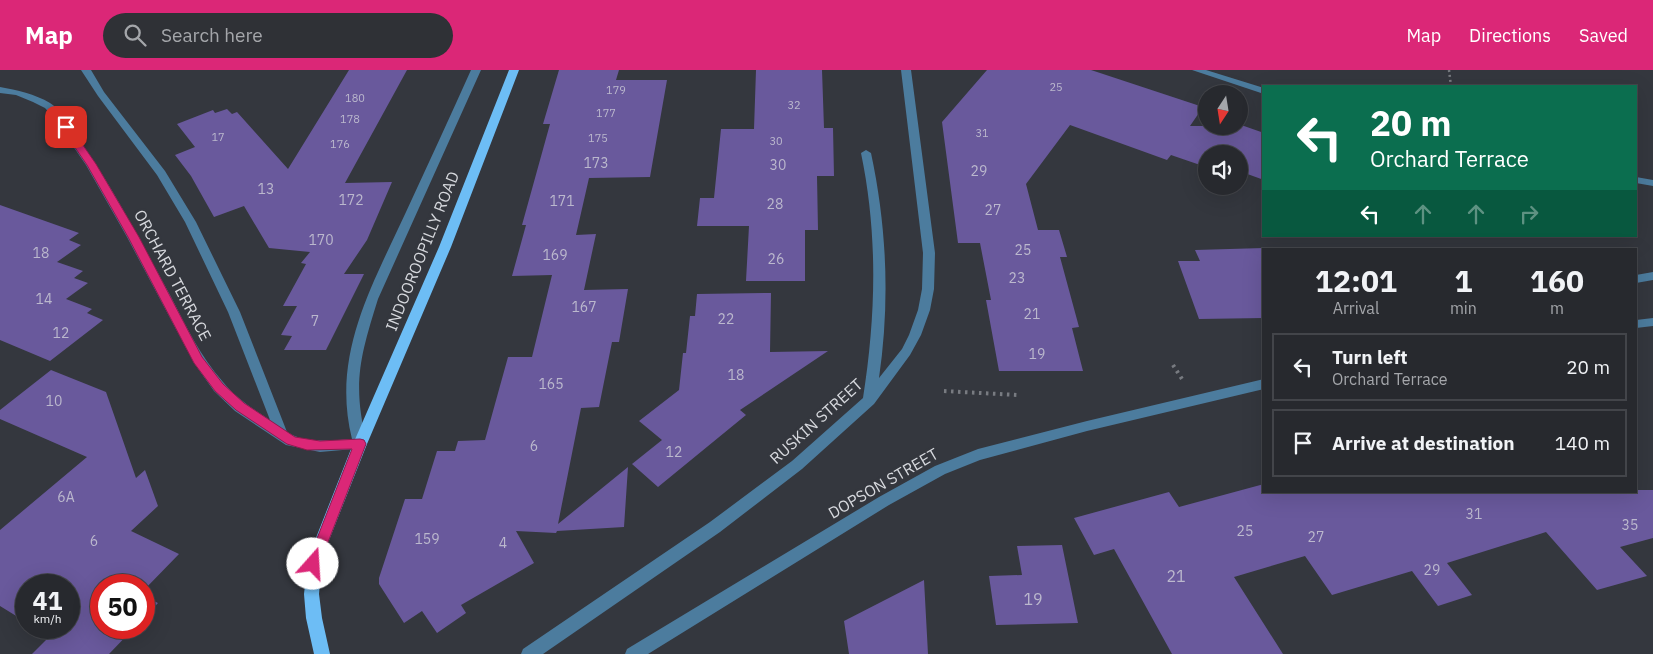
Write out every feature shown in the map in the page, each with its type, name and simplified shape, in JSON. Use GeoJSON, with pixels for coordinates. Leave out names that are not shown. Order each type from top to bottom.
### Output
{"type":"FeatureCollection","features":[{"type":"Feature","properties":{"kind":"main road","name":"INDOOROOPILLY ROAD"},"geometry":{"type":"LineString","coordinates":[[322,654],[311,604],[313,564],[360,444],[445,247],[514,70]]}},
{"type":"Feature","properties":{"kind":"street"},"geometry":{"type":"LineString","coordinates":[[86,70],[98,90],[142,146],[174,193],[194,230],[241,329],[282,436]]}},
{"type":"Feature","properties":{"kind":"street","name":"INDOOROOPILLY ROAD"},"geometry":{"type":"LineString","coordinates":[[360,444],[352,407],[352,376],[360,338],[372,299],[476,70]]}},
{"type":"Feature","properties":{"kind":"street","name":"RUSKIN STREET"},"geometry":{"type":"LineString","coordinates":[[529,654],[729,517],[809,455],[869,400],[895,368],[911,343],[924,310],[928,289],[929,244],[906,70]]}},
{"type":"Feature","properties":{"kind":"street"},"geometry":{"type":"LineString","coordinates":[[1197,70],[1262,90]]}},
{"type":"Feature","properties":{"kind":"street","name":"ORCHARD TERRACE"},"geometry":{"type":"LineString","coordinates":[[0,90],[18,93],[36,100],[48,106],[57,115],[91,164],[134,237],[204,369],[219,388],[240,407],[291,441],[307,445],[360,444]]}},
{"type":"Feature","properties":{"kind":"street"},"geometry":{"type":"LineString","coordinates":[[866,153],[877,210],[880,250],[878,326],[869,400]]}},
{"type":"Feature","properties":{"kind":"street"},"geometry":{"type":"LineString","coordinates":[[1637,180],[1653,183]]}},
{"type":"Feature","properties":{"kind":"street"},"geometry":{"type":"LineString","coordinates":[[1637,279],[1653,276]]}},
{"type":"Feature","properties":{"kind":"street"},"geometry":{"type":"LineString","coordinates":[[1637,324],[1653,322]]}},
{"type":"Feature","properties":{"kind":"street","name":"DOPSON STREET"},"geometry":{"type":"LineString","coordinates":[[633,654],[919,480],[957,462],[1087,426],[1262,384]]}},
{"type":"Feature","properties":{"kind":"path"},"geometry":{"type":"LineString","coordinates":[[1449,70],[1451,85]]}},
{"type":"Feature","properties":{"kind":"path"},"geometry":{"type":"LineString","coordinates":[[1173,365],[1182,378]]}},
{"type":"Feature","properties":{"kind":"path"},"geometry":{"type":"LineString","coordinates":[[944,391],[1018,395]]}},
{"type":"Feature","properties":{"kind":"building"},"geometry":{"type":"Polygon","coordinates":[[[349,70],[407,70],[345,183],[392,182],[367,240],[344,274],[364,274],[326,350],[284,350],[292,336],[281,335],[297,306],[283,306],[306,264],[301,263],[310,252],[269,248],[244,206],[214,217],[191,176],[175,155],[195,147],[177,124],[213,110],[215,113],[227,109],[232,114],[237,112],[288,169],[349,70]]]}},
{"type":"Feature","properties":{"kind":"building"},"geometry":{"type":"Polygon","coordinates":[[[559,70],[619,70],[616,80],[667,80],[650,177],[589,178],[576,235],[596,234],[584,290],[628,289],[619,342],[612,342],[599,407],[581,408],[558,524],[628,467],[624,527],[557,531],[556,533],[516,531],[534,563],[461,605],[466,613],[437,633],[422,611],[404,623],[379,584],[379,578],[405,499],[422,499],[437,451],[455,451],[458,441],[485,440],[508,357],[532,357],[552,275],[512,276],[526,225],[522,225],[550,124],[543,124],[559,70]]]}},
{"type":"Feature","properties":{"kind":"building"},"geometry":{"type":"Polygon","coordinates":[[[756,70],[822,70],[824,128],[833,128],[834,176],[817,176],[818,230],[805,230],[805,281],[746,281],[749,226],[697,226],[700,198],[714,198],[721,129],[754,129],[756,70]]]}},
{"type":"Feature","properties":{"kind":"building"},"geometry":{"type":"Polygon","coordinates":[[[987,70],[1091,70],[1198,105],[1198,114],[1190,126],[1198,126],[1198,135],[1248,135],[1248,127],[1262,132],[1262,179],[1248,174],[1248,145],[1198,145],[1198,164],[1171,155],[1167,160],[1070,125],[1026,184],[1038,230],[1059,230],[1067,257],[1060,257],[1079,327],[1072,328],[1083,371],[999,371],[986,300],[991,300],[980,243],[958,243],[942,122],[987,70]]]}},
{"type":"Feature","properties":{"kind":"building"},"geometry":{"type":"Polygon","coordinates":[[[0,205],[79,233],[69,240],[81,245],[57,262],[83,271],[74,278],[88,283],[66,299],[92,309],[87,313],[103,320],[50,361],[0,340],[0,205]]]}},
{"type":"Feature","properties":{"kind":"building"},"geometry":{"type":"Polygon","coordinates":[[[1262,248],[1262,318],[1199,319],[1178,261],[1200,261],[1195,250],[1262,248]]]}},
{"type":"Feature","properties":{"kind":"building"},"geometry":{"type":"Polygon","coordinates":[[[771,293],[770,352],[828,351],[740,410],[746,415],[658,487],[632,464],[662,440],[639,421],[679,390],[683,353],[686,353],[690,316],[695,316],[697,294],[771,293]]]}},
{"type":"Feature","properties":{"kind":"building"},"geometry":{"type":"Polygon","coordinates":[[[51,370],[106,392],[136,478],[145,470],[158,506],[131,531],[179,554],[155,579],[155,574],[90,574],[90,639],[123,639],[109,654],[32,654],[47,639],[80,639],[80,574],[15,574],[15,615],[0,606],[0,530],[87,457],[0,419],[0,410],[51,370]]]}},
{"type":"Feature","properties":{"kind":"building"},"geometry":{"type":"Polygon","coordinates":[[[1262,485],[1262,493],[1637,493],[1637,490],[1653,490],[1653,538],[1620,547],[1647,576],[1597,590],[1546,532],[1447,563],[1472,595],[1438,606],[1412,571],[1332,595],[1305,556],[1234,577],[1283,654],[1172,654],[1114,549],[1094,555],[1074,518],[1169,492],[1179,507],[1262,485]]]}},
{"type":"Feature","properties":{"kind":"building"},"geometry":{"type":"Polygon","coordinates":[[[1062,545],[1078,623],[996,625],[989,576],[1022,575],[1017,546],[1062,545]]]}},
{"type":"Feature","properties":{"kind":"building"},"geometry":{"type":"Polygon","coordinates":[[[924,580],[928,654],[849,654],[844,621],[924,580]]]}},
{"type":"Feature","properties":{"kind":"route"},"geometry":{"type":"LineString","coordinates":[[66,127],[91,164],[134,237],[198,360],[219,388],[240,407],[291,441],[320,446],[360,444],[313,564]]}}]}
